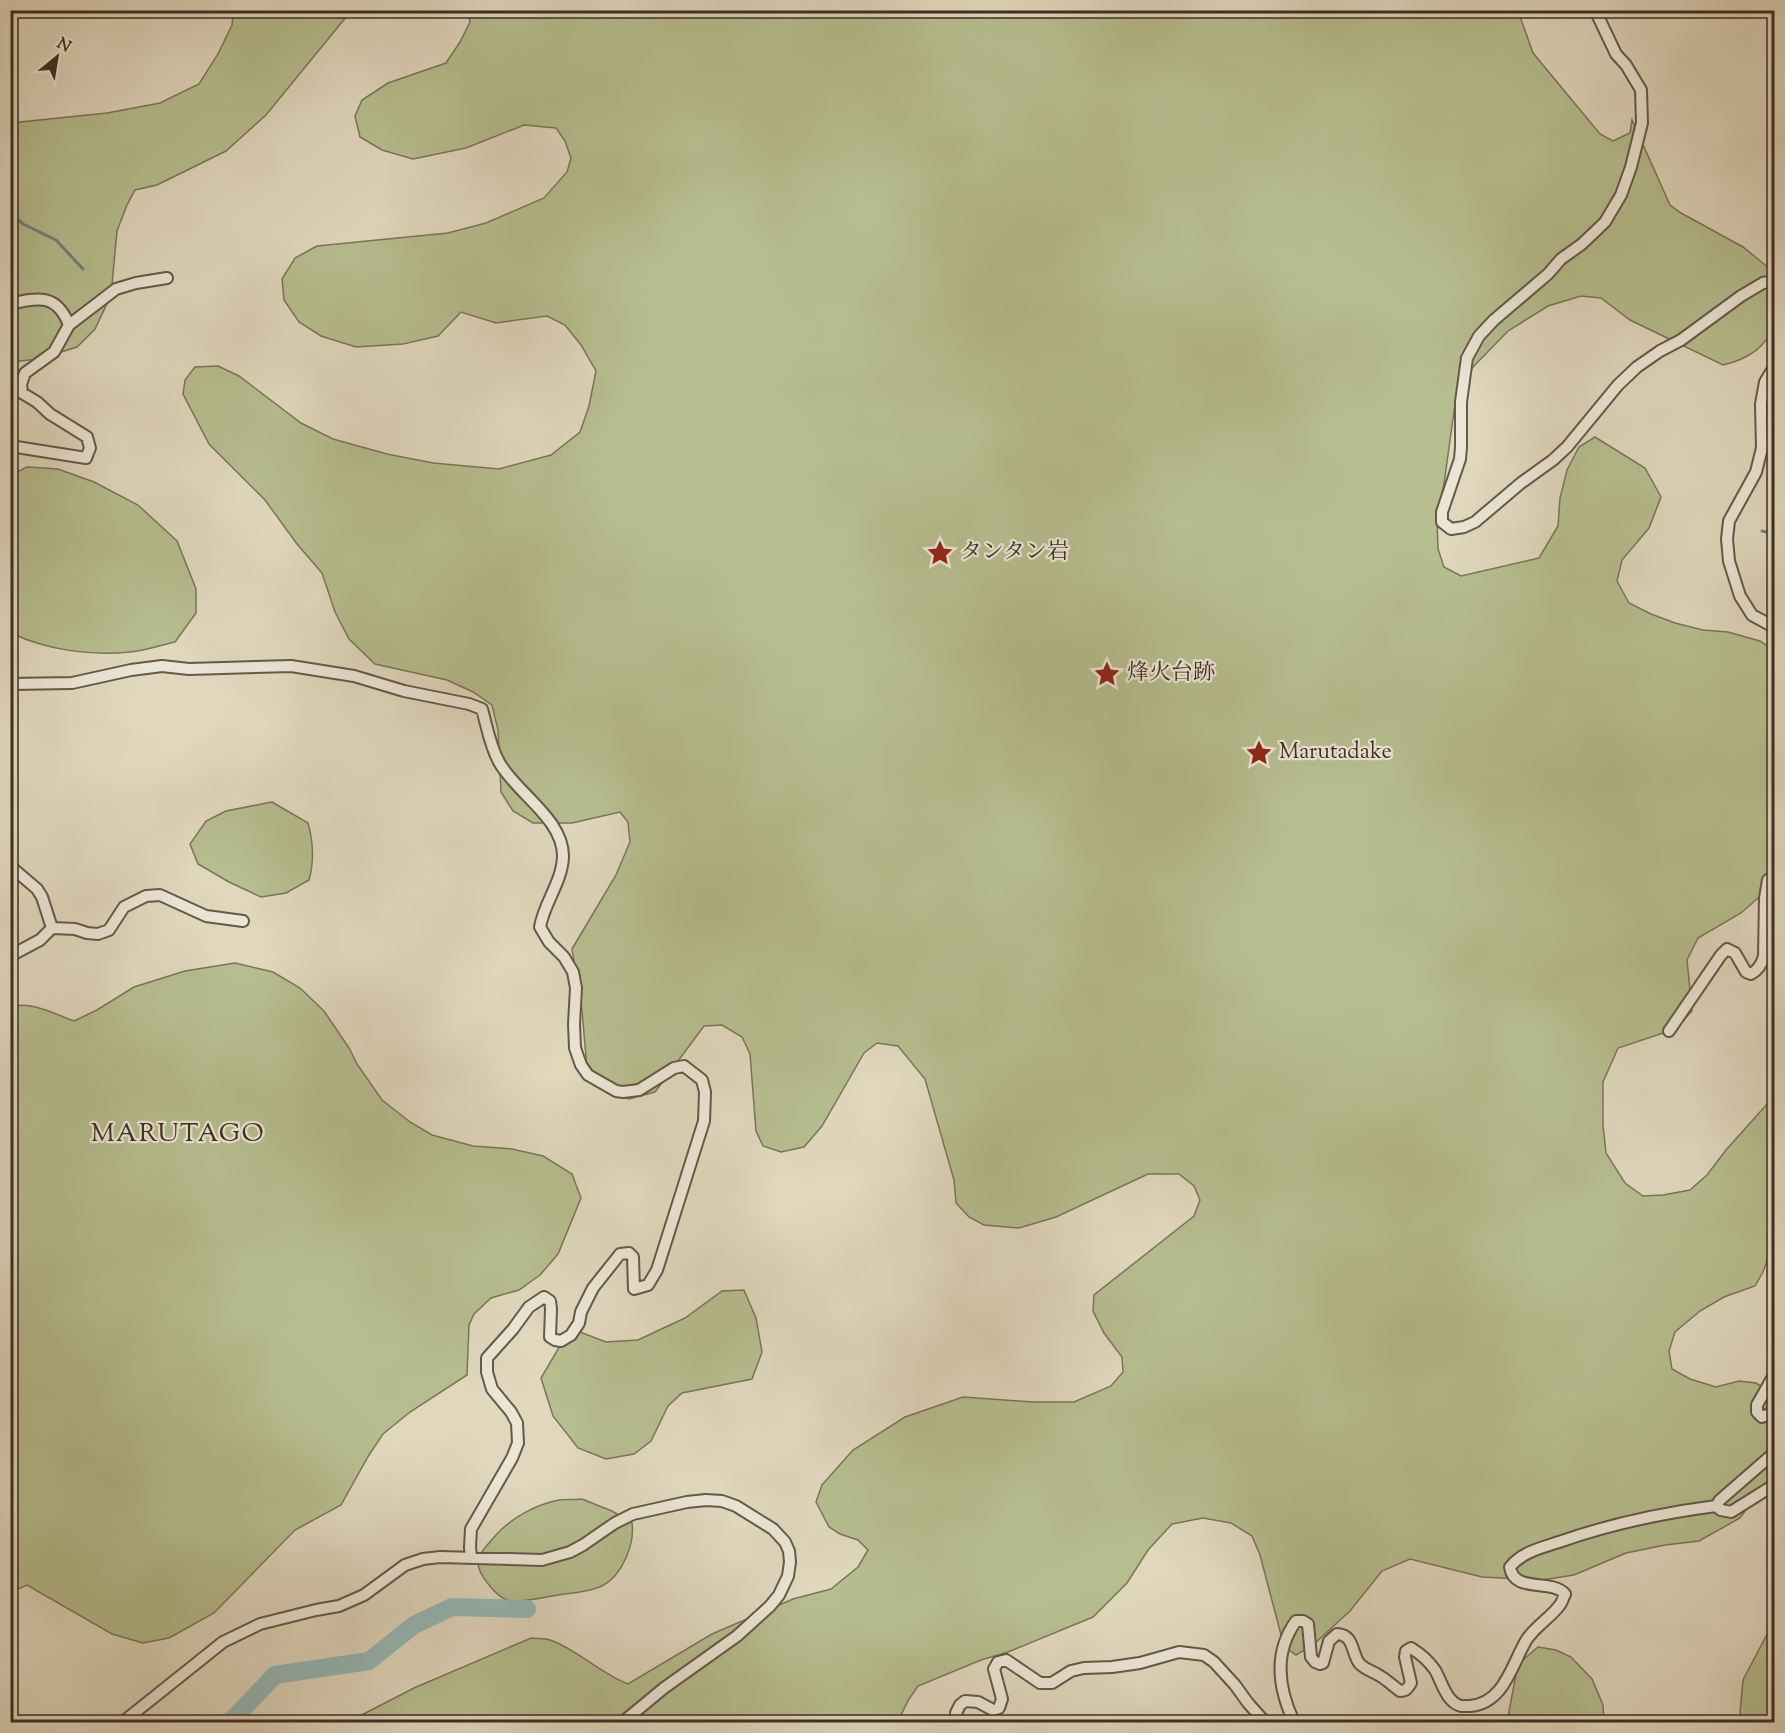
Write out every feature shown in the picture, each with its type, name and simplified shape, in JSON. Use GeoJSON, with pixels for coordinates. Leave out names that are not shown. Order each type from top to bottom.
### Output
{"type":"FeatureCollection","features":[{"type":"Feature","properties":{"kind":"street"},"geometry":{"type":"LineString","coordinates":[[1595,10],[1616,54],[1626,65],[1641,90],[1642,123],[1630,167],[1621,195],[1605,222],[1494,320],[1479,336],[1467,358],[1461,402],[1460,459],[1442,512],[1442,522],[1451,529],[1475,522],[1567,447],[1618,385],[1636,367],[1681,340],[1741,296],[1763,283],[1774,281]]}},
{"type":"Feature","properties":{"kind":"street"},"geometry":{"type":"LineString","coordinates":[[10,446],[86,458],[90,448],[87,437],[22,393],[21,384],[25,373],[54,352],[69,325],[116,289],[167,278]]}},
{"type":"Feature","properties":{"kind":"street"},"geometry":{"type":"LineString","coordinates":[[10,304],[42,298],[55,303],[69,325]]}},
{"type":"Feature","properties":{"kind":"street"},"geometry":{"type":"LineString","coordinates":[[1774,367],[1765,382],[1761,404],[1762,448],[1756,471],[1729,521],[1727,539],[1729,561],[1740,596],[1752,615],[1774,627]]}},
{"type":"Feature","properties":{"kind":"street"},"geometry":{"type":"LineString","coordinates":[[10,684],[72,683],[131,670],[162,666],[189,669],[291,666],[354,676],[404,691],[469,704],[482,709],[499,762],[537,804],[560,841],[563,856],[559,875],[542,914],[540,927],[573,972],[576,988],[575,1048],[581,1065],[588,1075],[624,1092],[639,1090],[674,1068],[684,1066],[702,1080],[705,1092],[704,1121],[657,1270],[648,1285],[634,1289],[633,1257],[629,1253],[620,1254],[593,1288],[572,1335],[561,1341],[550,1337],[550,1301],[544,1297],[529,1307],[488,1358],[487,1372],[492,1389],[511,1412],[517,1424],[518,1443],[512,1458],[471,1529],[471,1558]]}},
{"type":"Feature","properties":{"kind":"street"},"geometry":{"type":"LineString","coordinates":[[10,866],[37,889],[52,928]]}},
{"type":"Feature","properties":{"kind":"street"},"geometry":{"type":"LineString","coordinates":[[1669,1030],[1727,949],[1735,953],[1746,972],[1751,974],[1763,962],[1765,898],[1768,880],[1774,876]]}},
{"type":"Feature","properties":{"kind":"street"},"geometry":{"type":"LineString","coordinates":[[10,956],[40,940],[52,928],[75,929],[98,934],[108,930],[124,907],[146,896],[160,895],[206,916],[243,921]]}},
{"type":"Feature","properties":{"kind":"street"},"geometry":{"type":"LineString","coordinates":[[1774,1375],[1757,1405],[1756,1412],[1762,1417],[1774,1412]]}},
{"type":"Feature","properties":{"kind":"street"},"geometry":{"type":"LineString","coordinates":[[1716,1506],[1774,1453]]}},
{"type":"Feature","properties":{"kind":"street"},"geometry":{"type":"LineString","coordinates":[[1294,1722],[1283,1695],[1280,1679],[1286,1638],[1296,1621],[1308,1624],[1311,1657],[1315,1662],[1323,1663],[1329,1641],[1337,1634],[1344,1634],[1349,1638],[1359,1662],[1366,1669],[1403,1691],[1411,1683],[1405,1657],[1406,1652],[1412,1648],[1423,1655],[1435,1671],[1450,1699],[1462,1706],[1478,1705],[1503,1686],[1527,1640],[1541,1622],[1559,1607],[1565,1594],[1555,1587],[1530,1585],[1515,1579],[1510,1567],[1515,1560],[1527,1553],[1591,1531],[1672,1512],[1716,1506],[1721,1510],[1731,1512],[1774,1485]]}},
{"type":"Feature","properties":{"kind":"street"},"geometry":{"type":"LineString","coordinates":[[123,1722],[212,1648],[260,1624],[339,1606],[364,1595],[405,1565],[423,1559],[440,1557],[542,1560],[583,1545],[615,1522],[633,1514],[706,1500],[722,1501],[736,1506],[773,1529],[785,1542],[789,1551],[788,1576],[779,1595],[737,1636],[664,1688],[624,1722]]}},
{"type":"Feature","properties":{"kind":"street"},"geometry":{"type":"LineString","coordinates":[[959,1722],[956,1713],[965,1701],[978,1702],[993,1710],[999,1708],[1002,1699],[994,1670],[998,1662],[1005,1660],[1040,1683],[1052,1683],[1071,1671],[1140,1663],[1179,1652],[1204,1655],[1214,1662],[1265,1722]]}},
{"type":"Feature","properties":{"kind":"green space"},"geometry":{"type":"Polygon","coordinates":[[[224,11],[351,11],[266,115],[226,151],[157,185],[135,190],[117,231],[111,295],[95,329],[77,347],[39,359],[11,362],[11,123],[107,113],[160,103],[199,84],[218,54],[232,25],[233,15],[224,11]]]}},
{"type":"Feature","properties":{"kind":"green space"},"geometry":{"type":"Polygon","coordinates":[[[468,11],[1518,11],[1533,53],[1600,134],[1613,141],[1630,133],[1632,120],[1670,205],[1743,247],[1774,272],[1775,314],[1774,325],[1770,333],[1754,352],[1723,365],[1630,320],[1601,298],[1581,296],[1548,306],[1508,331],[1473,367],[1456,397],[1437,519],[1438,549],[1444,567],[1461,576],[1539,558],[1558,526],[1560,498],[1567,470],[1579,447],[1595,437],[1645,468],[1661,497],[1649,528],[1622,560],[1617,581],[1629,603],[1675,623],[1703,630],[1728,632],[1760,641],[1774,650],[1774,884],[1741,913],[1698,938],[1687,960],[1692,1011],[1675,1029],[1618,1048],[1603,1082],[1603,1125],[1606,1153],[1625,1183],[1643,1196],[1690,1190],[1707,1175],[1726,1150],[1774,1099],[1774,1242],[1763,1272],[1755,1286],[1724,1297],[1700,1311],[1675,1332],[1669,1351],[1672,1369],[1690,1379],[1716,1387],[1739,1381],[1756,1383],[1774,1394],[1774,1473],[1740,1518],[1699,1541],[1626,1553],[1574,1575],[1542,1580],[1482,1577],[1410,1559],[1382,1571],[1350,1611],[1313,1645],[1296,1655],[1284,1646],[1260,1555],[1252,1536],[1231,1523],[1203,1518],[1172,1524],[1148,1550],[1127,1583],[1093,1617],[918,1686],[901,1715],[902,1722],[841,1722],[840,1720],[820,1722],[348,1722],[414,1688],[531,1638],[548,1639],[560,1644],[607,1674],[628,1684],[712,1634],[793,1599],[831,1589],[858,1567],[868,1550],[858,1540],[840,1534],[829,1527],[816,1502],[822,1485],[853,1450],[905,1417],[963,1397],[1032,1402],[1074,1402],[1111,1386],[1123,1372],[1122,1357],[1104,1333],[1093,1311],[1094,1295],[1194,1216],[1200,1200],[1194,1186],[1179,1174],[1148,1174],[1056,1217],[1019,1228],[984,1225],[969,1217],[956,1203],[954,1180],[925,1079],[898,1046],[877,1043],[864,1053],[822,1126],[804,1147],[781,1152],[763,1146],[756,1131],[750,1054],[742,1037],[722,1025],[704,1026],[655,1092],[629,1099],[599,1088],[588,1079],[582,1011],[572,949],[616,875],[630,842],[628,822],[620,812],[572,823],[533,823],[513,811],[501,792],[498,730],[492,705],[473,692],[447,680],[375,664],[349,639],[335,612],[322,573],[297,544],[265,500],[209,444],[183,394],[185,380],[195,367],[218,366],[239,376],[301,423],[333,439],[387,454],[433,463],[499,469],[551,455],[580,432],[589,406],[596,371],[581,345],[565,325],[547,316],[496,323],[461,312],[438,336],[403,344],[356,347],[321,336],[299,322],[284,300],[282,279],[295,258],[317,246],[448,233],[486,223],[544,198],[567,172],[571,158],[565,141],[556,128],[524,125],[466,148],[413,159],[382,150],[360,137],[355,116],[362,100],[388,83],[446,63],[470,22],[468,11]]]}},
{"type":"Feature","properties":{"kind":"green space"},"geometry":{"type":"Polygon","coordinates":[[[27,467],[58,469],[94,482],[138,505],[177,541],[196,589],[196,613],[175,642],[136,651],[100,653],[54,648],[11,633],[11,475],[27,467]]]}},
{"type":"Feature","properties":{"kind":"green space"},"geometry":{"type":"Polygon","coordinates":[[[272,802],[308,823],[312,852],[309,880],[286,893],[261,897],[198,864],[190,844],[206,821],[226,811],[272,802]]]}},
{"type":"Feature","properties":{"kind":"green space"},"geometry":{"type":"Polygon","coordinates":[[[235,963],[273,972],[300,988],[324,1011],[382,1100],[410,1122],[432,1135],[473,1146],[512,1149],[543,1156],[572,1174],[581,1198],[558,1254],[540,1275],[519,1290],[491,1298],[474,1314],[469,1325],[467,1375],[410,1412],[383,1434],[341,1505],[295,1530],[214,1613],[169,1638],[143,1643],[112,1634],[27,1585],[11,1592],[11,1008],[26,1005],[74,1021],[134,987],[185,971],[235,963]]]}},
{"type":"Feature","properties":{"kind":"green space"},"geometry":{"type":"Polygon","coordinates":[[[744,1290],[756,1318],[762,1352],[752,1379],[682,1393],[668,1406],[651,1441],[634,1454],[606,1459],[578,1448],[553,1416],[541,1378],[561,1344],[580,1332],[606,1342],[638,1340],[685,1318],[722,1291],[744,1290]]]}},
{"type":"Feature","properties":{"kind":"green space"},"geometry":{"type":"Polygon","coordinates":[[[582,1499],[612,1511],[632,1523],[629,1550],[616,1575],[602,1586],[590,1590],[529,1600],[507,1600],[497,1594],[483,1577],[478,1565],[481,1554],[496,1535],[509,1523],[533,1508],[559,1500],[582,1499]]]}},
{"type":"Feature","properties":{"kind":"green space"},"geometry":{"type":"Polygon","coordinates":[[[1774,1621],[1774,1722],[1742,1722],[1740,1712],[1743,1680],[1774,1621]]]}},
{"type":"Feature","properties":{"kind":"green space"},"geometry":{"type":"Polygon","coordinates":[[[1538,1647],[1556,1650],[1571,1657],[1592,1679],[1603,1705],[1604,1722],[1507,1722],[1518,1664],[1538,1647]]]}},
{"type":"Feature","properties":{"kind":"waterway"},"geometry":{"type":"LineString","coordinates":[[10,213],[23,224],[56,240],[83,269]]}},
{"type":"Feature","properties":{"kind":"waterway"},"geometry":{"type":"LineString","coordinates":[[1762,531],[1774,534]]}},
{"type":"Feature","properties":{"kind":"waterway"},"geometry":{"type":"LineString","coordinates":[[227,1722],[233,1719],[275,1675],[369,1661],[414,1625],[452,1607],[527,1609]]}},
{"type":"Feature","properties":{"kind":"place","name":"タンタン岩"},"geometry":{"type":"Point","coordinates":[940,553]}},
{"type":"Feature","properties":{"kind":"place","name":"烽火台跡"},"geometry":{"type":"Point","coordinates":[1107,674]}},
{"type":"Feature","properties":{"kind":"place","name":"Marutadake"},"geometry":{"type":"Point","coordinates":[1259,753]}},
{"type":"Feature","properties":{"kind":"district","name":"MARUTAGO"},"geometry":{"type":"Point","coordinates":[178,1134]}}]}
